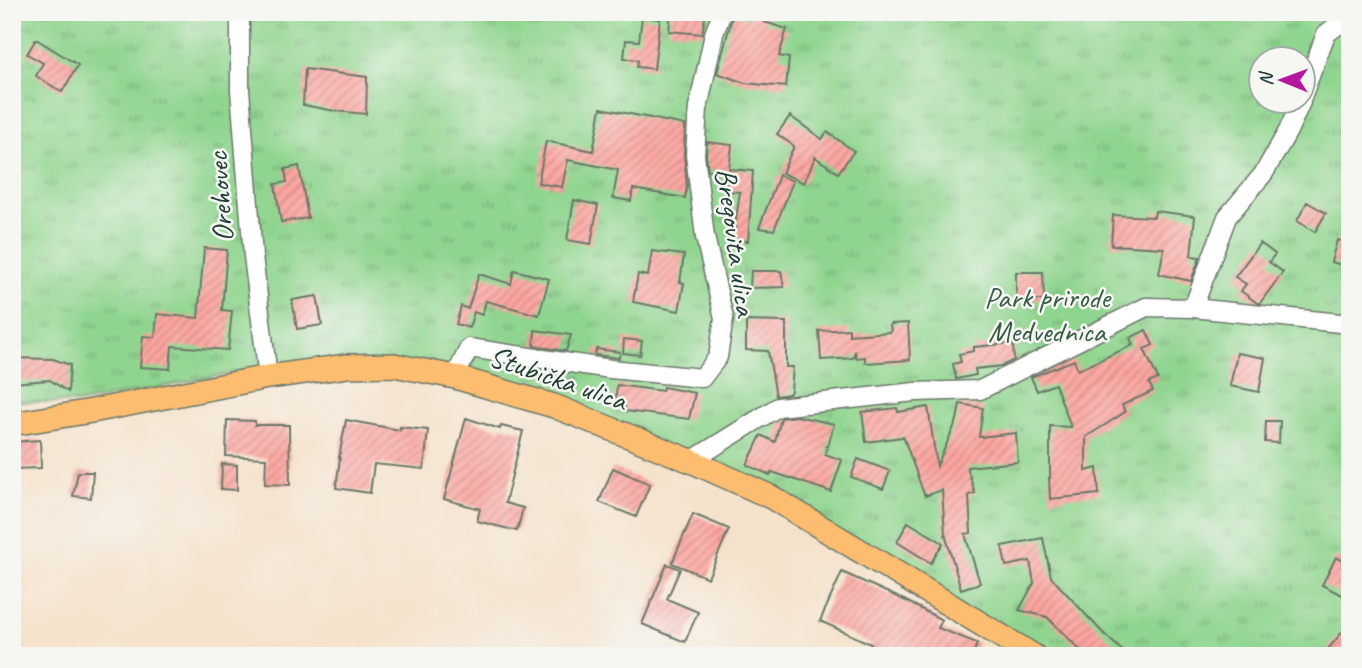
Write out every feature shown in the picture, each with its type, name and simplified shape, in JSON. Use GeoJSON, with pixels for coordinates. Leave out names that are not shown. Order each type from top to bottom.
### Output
{"type":"FeatureCollection","features":[{"type":"Feature","properties":{"kind":"main road","name":"Stubička ulica"},"geometry":{"type":"LineString","coordinates":[[12,424],[268,377],[347,366],[394,365],[455,377],[555,407],[691,461],[771,497],[1034,656]]}},
{"type":"Feature","properties":{"kind":"street","name":"Orehovec"},"geometry":{"type":"LineString","coordinates":[[240,12],[240,90],[253,256],[268,377]]}},
{"type":"Feature","properties":{"kind":"street","name":"Bregovita ulica"},"geometry":{"type":"LineString","coordinates":[[455,377],[469,348],[611,369],[702,378],[718,357],[724,318],[705,237],[695,155],[698,107],[713,34],[722,12]]}},
{"type":"Feature","properties":{"kind":"street"},"geometry":{"type":"LineString","coordinates":[[1316,61],[1326,34],[1339,24],[1350,26]]}},
{"type":"Feature","properties":{"kind":"street"},"geometry":{"type":"LineString","coordinates":[[1194,308],[1227,217],[1264,173],[1295,116]]}},
{"type":"Feature","properties":{"kind":"street"},"geometry":{"type":"LineString","coordinates":[[691,461],[778,407],[915,392],[980,390],[1146,307],[1194,308],[1350,324]]}},
{"type":"Feature","properties":{"kind":"green space","name":"Park prirode Medvednica"},"geometry":{"type":"Polygon","coordinates":[[[12,12],[1350,12],[1350,656],[1031,656],[800,514],[554,406],[382,367],[276,364],[81,403],[12,401],[12,12]]]}},
{"type":"Feature","properties":{"kind":"building"},"geometry":{"type":"Polygon","coordinates":[[[671,12],[706,12],[702,34],[669,31],[671,12]]]}},
{"type":"Feature","properties":{"kind":"building"},"geometry":{"type":"Polygon","coordinates":[[[750,12],[766,16],[764,22],[787,29],[779,56],[789,58],[786,87],[745,83],[717,73],[733,14],[749,19],[750,12]]]}},
{"type":"Feature","properties":{"kind":"building"},"geometry":{"type":"Polygon","coordinates":[[[642,17],[660,19],[654,69],[637,67],[638,60],[624,58],[626,40],[639,41],[642,17]]]}},
{"type":"Feature","properties":{"kind":"building"},"geometry":{"type":"Polygon","coordinates":[[[36,39],[78,65],[62,92],[36,76],[43,63],[27,54],[36,39]]]}},
{"type":"Feature","properties":{"kind":"building"},"geometry":{"type":"Polygon","coordinates":[[[305,69],[367,77],[366,114],[303,105],[305,69]]]}},
{"type":"Feature","properties":{"kind":"building"},"geometry":{"type":"Polygon","coordinates":[[[601,108],[685,125],[685,198],[633,189],[631,201],[613,198],[618,170],[568,160],[562,187],[538,183],[546,141],[593,151],[601,108]]]}},
{"type":"Feature","properties":{"kind":"building"},"geometry":{"type":"Polygon","coordinates":[[[790,116],[822,139],[827,132],[854,151],[838,173],[815,157],[804,183],[782,173],[794,146],[777,134],[790,116]]]}},
{"type":"Feature","properties":{"kind":"building"},"geometry":{"type":"Polygon","coordinates":[[[707,142],[732,145],[729,169],[753,171],[748,241],[733,239],[740,192],[726,191],[727,172],[708,170],[707,142]]]}},
{"type":"Feature","properties":{"kind":"building"},"geometry":{"type":"Polygon","coordinates":[[[299,166],[308,218],[281,222],[275,184],[287,182],[285,169],[299,166]]]}},
{"type":"Feature","properties":{"kind":"building"},"geometry":{"type":"Polygon","coordinates":[[[779,175],[793,181],[774,230],[759,228],[779,175]]]}},
{"type":"Feature","properties":{"kind":"building"},"geometry":{"type":"Polygon","coordinates":[[[574,200],[598,205],[591,244],[567,240],[574,200]]]}},
{"type":"Feature","properties":{"kind":"building"},"geometry":{"type":"Polygon","coordinates":[[[1307,202],[1326,213],[1315,232],[1297,221],[1307,202]]]}},
{"type":"Feature","properties":{"kind":"building"},"geometry":{"type":"Polygon","coordinates":[[[1155,211],[1195,216],[1191,256],[1200,257],[1191,281],[1159,274],[1164,248],[1111,245],[1113,215],[1154,217],[1155,211]]]}},
{"type":"Feature","properties":{"kind":"building"},"geometry":{"type":"Polygon","coordinates":[[[1337,240],[1350,243],[1350,267],[1331,262],[1337,240]]]}},
{"type":"Feature","properties":{"kind":"building"},"geometry":{"type":"Polygon","coordinates":[[[1260,243],[1275,254],[1269,262],[1283,272],[1260,303],[1257,303],[1241,291],[1246,284],[1235,277],[1260,243]]]}},
{"type":"Feature","properties":{"kind":"building"},"geometry":{"type":"Polygon","coordinates":[[[204,248],[227,250],[222,310],[232,311],[228,350],[172,346],[170,369],[140,367],[143,336],[155,337],[157,314],[198,318],[204,248]]]}},
{"type":"Feature","properties":{"kind":"building"},"geometry":{"type":"Polygon","coordinates":[[[652,251],[684,255],[680,282],[684,283],[679,311],[633,302],[638,274],[648,276],[652,251]]]}},
{"type":"Feature","properties":{"kind":"building"},"geometry":{"type":"Polygon","coordinates":[[[514,270],[549,279],[539,315],[486,301],[482,315],[474,312],[469,328],[456,324],[461,306],[468,309],[479,274],[511,284],[514,270]]]}},
{"type":"Feature","properties":{"kind":"building"},"geometry":{"type":"Polygon","coordinates":[[[751,271],[781,271],[784,287],[750,288],[751,271]]]}},
{"type":"Feature","properties":{"kind":"building"},"geometry":{"type":"Polygon","coordinates":[[[1016,272],[1043,272],[1044,300],[1016,300],[1016,272]]]}},
{"type":"Feature","properties":{"kind":"building"},"geometry":{"type":"Polygon","coordinates":[[[317,296],[322,325],[297,329],[292,300],[317,296]]]}},
{"type":"Feature","properties":{"kind":"building"},"geometry":{"type":"Polygon","coordinates":[[[746,321],[786,322],[786,367],[793,367],[789,394],[776,396],[768,351],[746,350],[746,321]]]}},
{"type":"Feature","properties":{"kind":"building"},"geometry":{"type":"Polygon","coordinates":[[[908,323],[910,360],[865,363],[865,357],[856,358],[855,351],[853,358],[821,360],[819,331],[849,329],[849,335],[891,332],[890,324],[908,323]]]}},
{"type":"Feature","properties":{"kind":"building"},"geometry":{"type":"Polygon","coordinates":[[[535,330],[571,335],[566,351],[534,346],[535,330]]]}},
{"type":"Feature","properties":{"kind":"building"},"geometry":{"type":"Polygon","coordinates":[[[1146,330],[1153,345],[1144,349],[1158,379],[1149,383],[1153,391],[1122,405],[1125,412],[1086,437],[1086,471],[1097,468],[1099,494],[1050,499],[1050,426],[1071,427],[1055,384],[1037,391],[1031,377],[1074,360],[1078,370],[1133,345],[1130,338],[1146,330]]]}},
{"type":"Feature","properties":{"kind":"building"},"geometry":{"type":"Polygon","coordinates":[[[624,339],[642,341],[640,355],[623,353],[624,339]]]}},
{"type":"Feature","properties":{"kind":"building"},"geometry":{"type":"Polygon","coordinates":[[[1013,343],[1014,360],[1002,366],[975,369],[976,375],[956,379],[953,364],[961,362],[959,354],[974,351],[974,347],[1013,343]]]}},
{"type":"Feature","properties":{"kind":"building"},"geometry":{"type":"Polygon","coordinates":[[[596,349],[620,352],[619,358],[595,355],[596,349]]]}},
{"type":"Feature","properties":{"kind":"building"},"geometry":{"type":"Polygon","coordinates":[[[1237,353],[1265,358],[1259,392],[1230,386],[1237,353]]]}},
{"type":"Feature","properties":{"kind":"building"},"geometry":{"type":"Polygon","coordinates":[[[12,358],[53,359],[70,365],[68,392],[50,380],[12,383],[12,358]]]}},
{"type":"Feature","properties":{"kind":"building"},"geometry":{"type":"Polygon","coordinates":[[[617,385],[662,391],[663,387],[695,393],[689,419],[624,411],[625,407],[615,405],[617,385]]]}},
{"type":"Feature","properties":{"kind":"building"},"geometry":{"type":"Polygon","coordinates":[[[960,404],[983,408],[979,437],[1016,433],[1018,462],[967,467],[975,493],[969,495],[971,533],[965,534],[980,583],[961,589],[945,534],[942,490],[925,496],[903,436],[866,442],[862,412],[897,408],[898,412],[928,407],[937,466],[957,420],[960,404]]]}},
{"type":"Feature","properties":{"kind":"building"},"geometry":{"type":"Polygon","coordinates":[[[797,416],[834,424],[828,446],[825,446],[825,454],[842,460],[831,492],[772,472],[770,475],[747,465],[761,435],[775,442],[781,418],[797,416]]]}},
{"type":"Feature","properties":{"kind":"building"},"geometry":{"type":"Polygon","coordinates":[[[466,418],[500,429],[501,426],[523,431],[505,503],[523,508],[517,531],[477,521],[480,509],[444,499],[466,418]]]}},
{"type":"Feature","properties":{"kind":"building"},"geometry":{"type":"Polygon","coordinates":[[[227,420],[255,421],[255,425],[289,425],[290,485],[265,484],[266,458],[226,456],[227,420]]]}},
{"type":"Feature","properties":{"kind":"building"},"geometry":{"type":"Polygon","coordinates":[[[346,420],[400,430],[400,427],[428,430],[424,469],[374,464],[370,493],[336,488],[346,420]]]}},
{"type":"Feature","properties":{"kind":"building"},"geometry":{"type":"Polygon","coordinates":[[[1266,421],[1280,421],[1279,443],[1265,442],[1266,421]]]}},
{"type":"Feature","properties":{"kind":"building"},"geometry":{"type":"Polygon","coordinates":[[[40,440],[41,468],[12,469],[12,442],[40,440]]]}},
{"type":"Feature","properties":{"kind":"building"},"geometry":{"type":"Polygon","coordinates":[[[858,459],[890,471],[883,489],[851,477],[858,459]]]}},
{"type":"Feature","properties":{"kind":"building"},"geometry":{"type":"Polygon","coordinates":[[[222,464],[237,465],[237,490],[221,489],[222,464]]]}},
{"type":"Feature","properties":{"kind":"building"},"geometry":{"type":"Polygon","coordinates":[[[613,468],[650,484],[636,517],[599,502],[613,468]]]}},
{"type":"Feature","properties":{"kind":"building"},"geometry":{"type":"Polygon","coordinates":[[[78,472],[93,472],[91,498],[73,496],[78,472]]]}},
{"type":"Feature","properties":{"kind":"building"},"geometry":{"type":"Polygon","coordinates":[[[693,514],[729,529],[708,578],[672,563],[693,514]]]}},
{"type":"Feature","properties":{"kind":"building"},"geometry":{"type":"Polygon","coordinates":[[[908,522],[943,543],[931,563],[897,542],[908,522]]]}},
{"type":"Feature","properties":{"kind":"building"},"geometry":{"type":"Polygon","coordinates":[[[1043,538],[1051,577],[1128,656],[1086,656],[1047,617],[1019,610],[1034,583],[1030,561],[1006,566],[1002,546],[1043,538]]]}},
{"type":"Feature","properties":{"kind":"building"},"geometry":{"type":"Polygon","coordinates":[[[1336,557],[1350,564],[1350,599],[1322,585],[1336,557]]]}},
{"type":"Feature","properties":{"kind":"building"},"geometry":{"type":"Polygon","coordinates":[[[667,564],[680,569],[667,599],[698,612],[685,642],[642,624],[667,564]]]}},
{"type":"Feature","properties":{"kind":"building"},"geometry":{"type":"Polygon","coordinates":[[[842,572],[942,620],[938,628],[977,643],[973,656],[865,656],[871,644],[820,621],[842,572]]]}},
{"type":"Feature","properties":{"kind":"building"},"geometry":{"type":"Polygon","coordinates":[[[1350,623],[1350,656],[1336,656],[1328,649],[1350,623]]]}}]}
